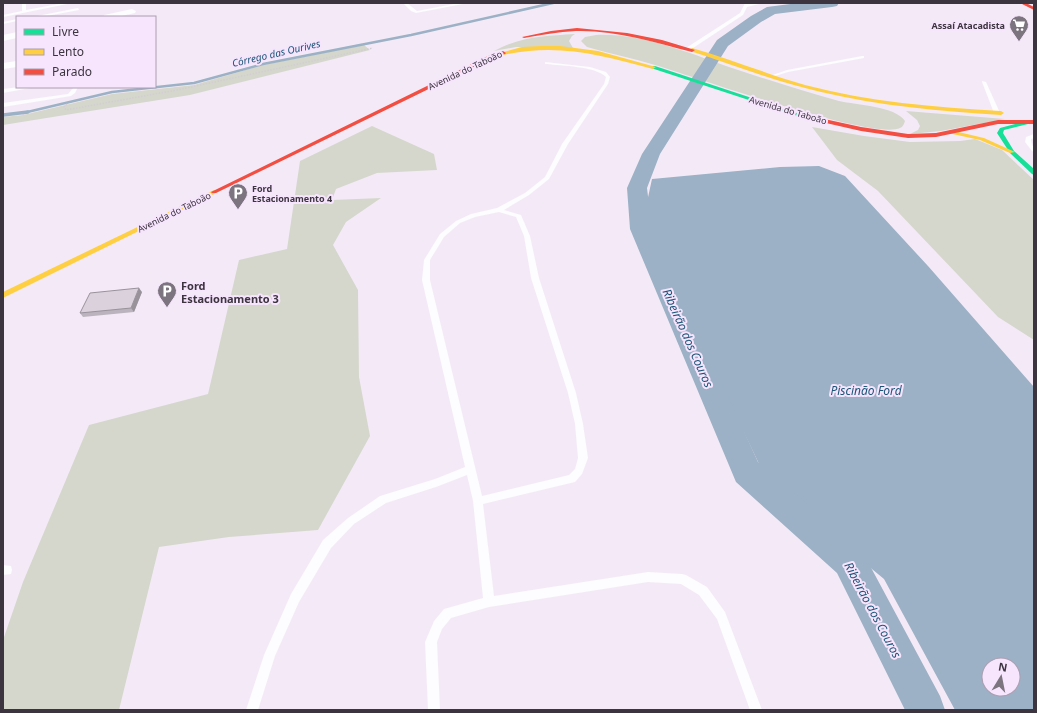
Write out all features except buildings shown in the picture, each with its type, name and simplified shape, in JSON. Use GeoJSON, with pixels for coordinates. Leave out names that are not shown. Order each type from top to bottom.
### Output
{"type":"FeatureCollection","features":[{"type":"Feature","properties":{"kind":"main road"},"geometry":{"type":"LineString","coordinates":[[1022,3],[1034,9]]}},
{"type":"Feature","properties":{"kind":"main road"},"geometry":{"type":"LineString","coordinates":[[1029,3],[1034,5]]}},
{"type":"Feature","properties":{"kind":"main road","name":"Avenida do Taboão"},"geometry":{"type":"LineString","coordinates":[[3,286],[511,41],[556,32],[580,36],[623,34],[656,40],[692,50]]}},
{"type":"Feature","properties":{"kind":"main road"},"geometry":{"type":"LineString","coordinates":[[580,36],[582,48],[588,51]]}},
{"type":"Feature","properties":{"kind":"main road","name":"Avenida do Taboão"},"geometry":{"type":"LineString","coordinates":[[3,295],[496,55],[514,49],[531,47],[588,51],[606,54],[675,74],[720,90],[788,111],[883,134],[911,136],[950,132],[986,124],[1033,120]]}},
{"type":"Feature","properties":{"kind":"main road"},"geometry":{"type":"LineString","coordinates":[[692,50],[816,90],[870,101],[997,112],[1033,120]]}},
{"type":"Feature","properties":{"kind":"main road"},"geometry":{"type":"LineString","coordinates":[[870,101],[895,109],[904,115]]}},
{"type":"Feature","properties":{"kind":"main road"},"geometry":{"type":"LineString","coordinates":[[1033,120],[1002,129],[1000,133],[1012,152],[1034,173]]}},
{"type":"Feature","properties":{"kind":"main road"},"geometry":{"type":"LineString","coordinates":[[883,134],[905,131],[909,129],[909,126]]}},
{"type":"Feature","properties":{"kind":"main road"},"geometry":{"type":"LineString","coordinates":[[950,132],[977,136],[989,140],[1012,152]]}},
{"type":"Feature","properties":{"kind":"street"},"geometry":{"type":"LineString","coordinates":[[112,16],[133,14],[128,3]]}},
{"type":"Feature","properties":{"kind":"street"},"geometry":{"type":"LineString","coordinates":[[3,38],[16,35]]}},
{"type":"Feature","properties":{"kind":"street"},"geometry":{"type":"LineString","coordinates":[[3,66],[16,64]]}},
{"type":"Feature","properties":{"kind":"lane"},"geometry":{"type":"LineString","coordinates":[[24,3],[24,12]]}},
{"type":"Feature","properties":{"kind":"lane"},"geometry":{"type":"LineString","coordinates":[[3,16],[24,12],[46,5],[70,3]]}},
{"type":"Feature","properties":{"kind":"lane"},"geometry":{"type":"LineString","coordinates":[[405,3],[416,12],[457,5],[466,5]]}},
{"type":"Feature","properties":{"kind":"lane"},"geometry":{"type":"LineString","coordinates":[[441,3],[445,7]]}},
{"type":"Feature","properties":{"kind":"lane"},"geometry":{"type":"LineString","coordinates":[[692,50],[742,14],[747,5],[761,3]]}},
{"type":"Feature","properties":{"kind":"lane"},"geometry":{"type":"LineString","coordinates":[[40,16],[78,9]]}},
{"type":"Feature","properties":{"kind":"lane"},"geometry":{"type":"LineString","coordinates":[[3,23],[16,20]]}},
{"type":"Feature","properties":{"kind":"lane"},"geometry":{"type":"LineString","coordinates":[[772,76],[787,71],[862,57]]}},
{"type":"Feature","properties":{"kind":"lane"},"geometry":{"type":"LineString","coordinates":[[489,602],[478,501],[426,280],[427,260],[442,236],[458,222],[473,215],[499,210],[527,194],[547,178],[565,144],[606,84],[608,77],[603,71],[547,63]]}},
{"type":"Feature","properties":{"kind":"lane"},"geometry":{"type":"LineString","coordinates":[[984,82],[997,112]]}},
{"type":"Feature","properties":{"kind":"lane"},"geometry":{"type":"LineString","coordinates":[[3,91],[23,88]]}},
{"type":"Feature","properties":{"kind":"lane"},"geometry":{"type":"LineString","coordinates":[[3,105],[70,95],[76,88]]}},
{"type":"Feature","properties":{"kind":"lane"},"geometry":{"type":"LineString","coordinates":[[1034,136],[1028,138],[1028,142],[1034,150]]}},
{"type":"Feature","properties":{"kind":"lane"},"geometry":{"type":"LineString","coordinates":[[478,501],[572,479],[579,471],[583,458],[579,424],[572,393],[535,278],[527,236],[519,216],[499,210]]}},
{"type":"Feature","properties":{"kind":"lane"},"geometry":{"type":"LineString","coordinates":[[252,710],[270,655],[292,605],[327,544],[350,520],[384,499],[436,483],[470,469]]}},
{"type":"Feature","properties":{"kind":"lane"},"geometry":{"type":"LineString","coordinates":[[434,710],[431,642],[438,625],[448,613],[489,602],[648,577],[682,579],[703,592],[721,616],[756,710]]}},
{"type":"Feature","properties":{"kind":"path"},"geometry":{"type":"LineString","coordinates":[[66,104],[64,106],[66,110],[177,90],[373,48]]}},
{"type":"Feature","properties":{"kind":"shaded area"},"geometry":{"type":"Polygon","coordinates":[[[575,34],[569,41],[573,48],[516,47],[494,51],[514,42],[544,36],[575,34]]]}},
{"type":"Feature","properties":{"kind":"shaded area"},"geometry":{"type":"Polygon","coordinates":[[[596,35],[613,35],[647,40],[811,93],[839,101],[884,109],[900,116],[905,121],[903,126],[900,128],[884,129],[856,125],[821,117],[647,63],[587,47],[581,41],[585,37],[596,35]]]}},
{"type":"Feature","properties":{"kind":"shaded area"},"geometry":{"type":"Polygon","coordinates":[[[364,45],[370,50],[190,95],[3,125],[3,117],[23,115],[112,94],[194,85],[263,65],[364,45]]]}},
{"type":"Feature","properties":{"kind":"shaded area"},"geometry":{"type":"Polygon","coordinates":[[[906,111],[1005,119],[941,131],[910,134],[918,130],[920,126],[917,120],[906,111]]]}},
{"type":"Feature","properties":{"kind":"shaded area"},"geometry":{"type":"Polygon","coordinates":[[[372,126],[434,154],[437,170],[377,173],[336,189],[332,200],[381,198],[346,222],[333,245],[358,290],[359,377],[370,436],[318,530],[229,537],[159,547],[119,710],[3,710],[3,640],[23,582],[89,425],[208,394],[239,260],[287,249],[300,161],[372,126]]]}},
{"type":"Feature","properties":{"kind":"shaded area"},"geometry":{"type":"Polygon","coordinates":[[[812,127],[910,142],[960,141],[975,139],[1002,150],[1034,180],[1034,340],[998,317],[878,191],[837,160],[812,127]]]}},
{"type":"Feature","properties":{"kind":"water","name":"Piscinão Ford"},"geometry":{"type":"Polygon","coordinates":[[[819,166],[845,176],[928,266],[1034,387],[1034,710],[955,710],[884,579],[861,560],[761,468],[678,295],[652,236],[647,202],[652,179],[780,167],[819,166]]]}},
{"type":"Feature","properties":{"kind":"waterway","name":"Córrego das Ourives"},"geometry":{"type":"LineString","coordinates":[[156,87],[194,83],[263,64],[411,35],[553,3]]}},
{"type":"Feature","properties":{"kind":"waterway","name":"Ribeirão dos Couros"},"geometry":{"type":"LineString","coordinates":[[832,3],[772,10],[756,19],[722,43],[651,154],[637,188],[641,229],[747,472],[849,561],[926,710]]}},
{"type":"Feature","properties":{"kind":"waterway","name":"Córrego das Ourives"},"geometry":{"type":"LineString","coordinates":[[26,112],[112,92],[148,88]]}},
{"type":"Feature","properties":{"kind":"waterway","name":"Córrego das Ourives"},"geometry":{"type":"LineString","coordinates":[[3,115],[26,112]]}},
{"type":"Feature","properties":{"kind":"traffic: fast"},"geometry":{"type":"LineString","coordinates":[[653,67],[806,117]]}},
{"type":"Feature","properties":{"kind":"traffic: fast"},"geometry":{"type":"LineString","coordinates":[[1030,122],[1002,129],[1000,133],[1012,152],[1034,173]]}},
{"type":"Feature","properties":{"kind":"traffic: slow"},"geometry":{"type":"LineString","coordinates":[[503,53],[541,47],[560,48],[598,53],[653,67]]}},
{"type":"Feature","properties":{"kind":"traffic: slow"},"geometry":{"type":"LineString","coordinates":[[692,50],[787,81],[842,95],[910,105],[1001,113]]}},
{"type":"Feature","properties":{"kind":"traffic: slow"},"geometry":{"type":"LineString","coordinates":[[950,132],[982,139],[1012,152]]}},
{"type":"Feature","properties":{"kind":"traffic: slow"},"geometry":{"type":"LineString","coordinates":[[3,295],[214,192]]}},
{"type":"Feature","properties":{"kind":"traffic: jam"},"geometry":{"type":"LineString","coordinates":[[1022,3],[1034,9]]}},
{"type":"Feature","properties":{"kind":"traffic: jam"},"geometry":{"type":"LineString","coordinates":[[524,37],[556,31],[594,30],[643,37],[692,50]]}},
{"type":"Feature","properties":{"kind":"traffic: jam"},"geometry":{"type":"LineString","coordinates":[[214,192],[490,57],[503,53]]}},
{"type":"Feature","properties":{"kind":"traffic: jam"},"geometry":{"type":"LineString","coordinates":[[806,117],[861,129],[908,136],[936,135],[998,122],[1034,122]]}},
{"type":"Feature","properties":{"kind":"place","name":"Assaí Atacadista"},"geometry":{"type":"Point","coordinates":[1019,42]}},
{"type":"Feature","properties":{"kind":"place","name":"Ford Estacionamento 4"},"geometry":{"type":"Point","coordinates":[238,210]}},
{"type":"Feature","properties":{"kind":"place","name":"Ford Estacionamento 3"},"geometry":{"type":"Point","coordinates":[167,308]}}]}
